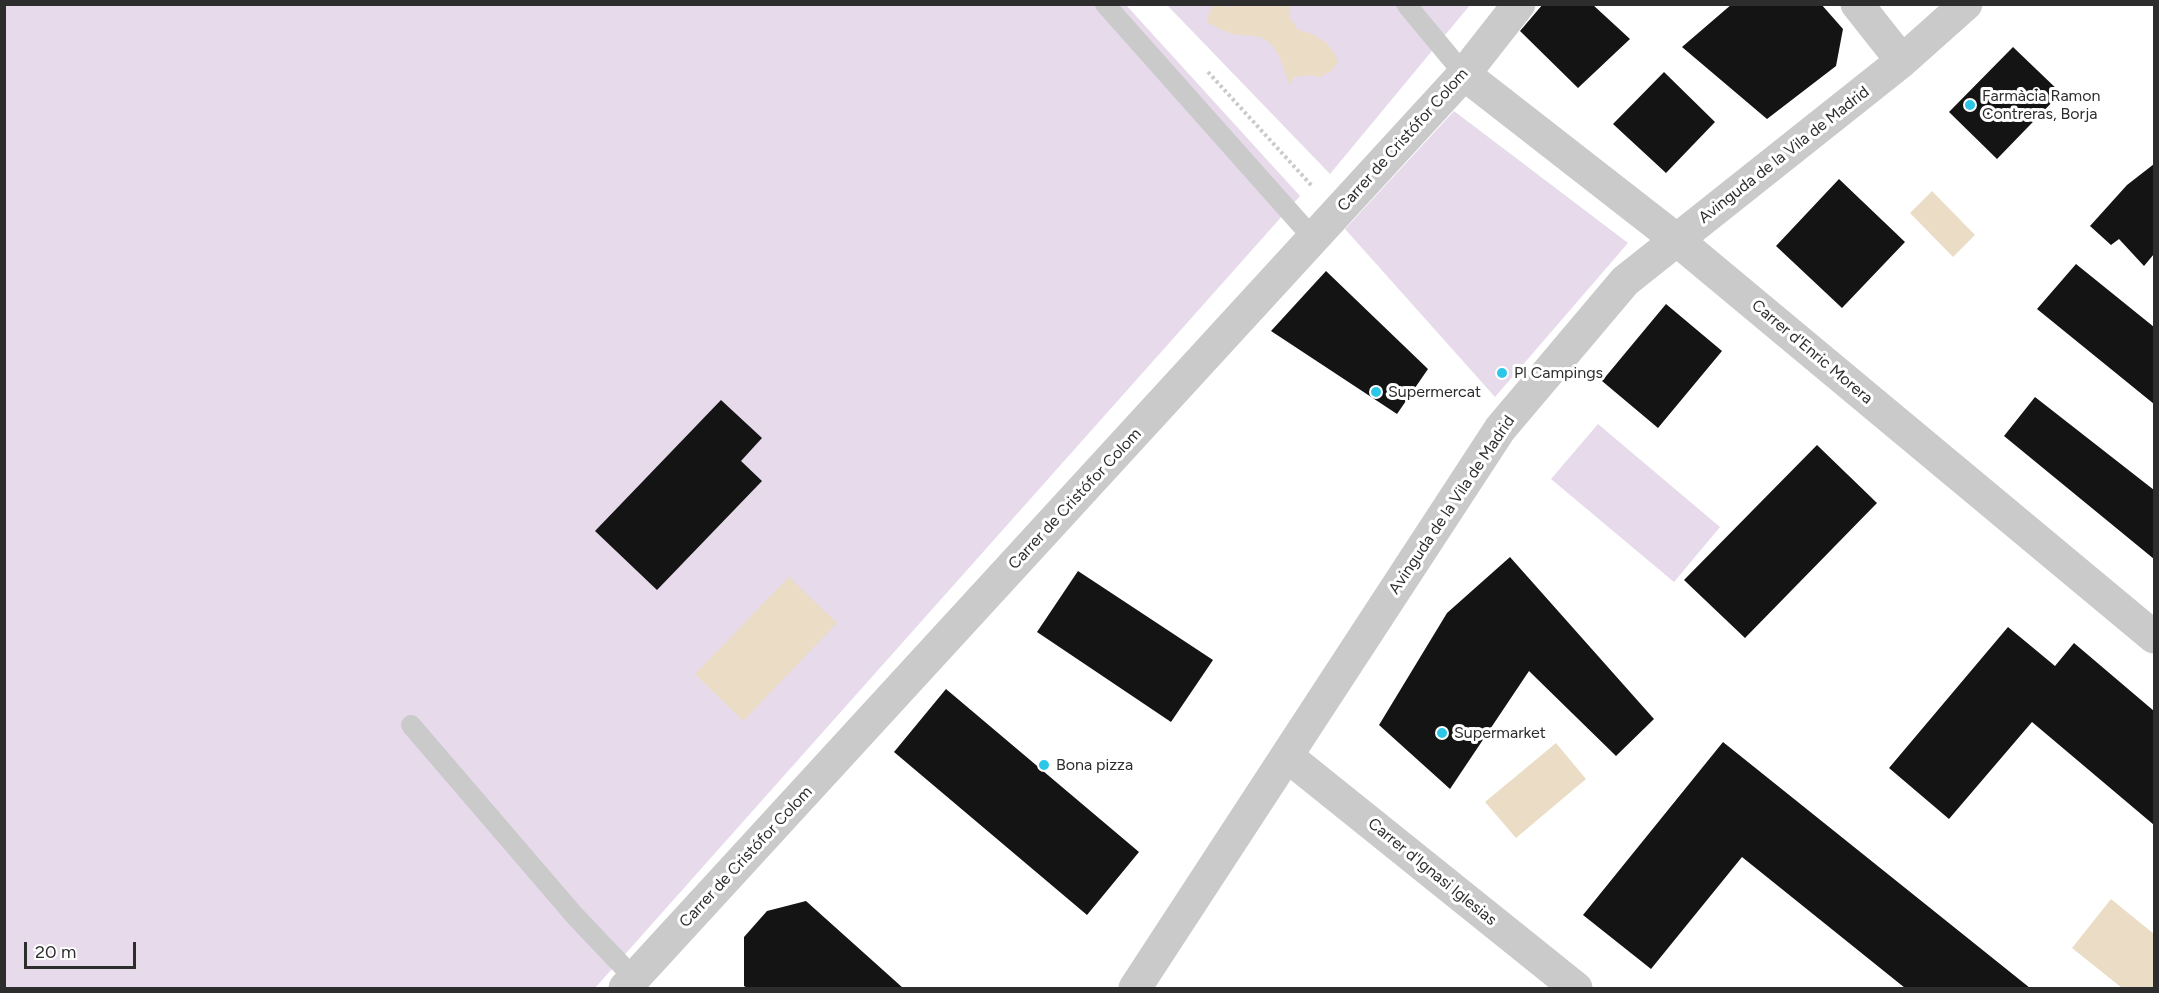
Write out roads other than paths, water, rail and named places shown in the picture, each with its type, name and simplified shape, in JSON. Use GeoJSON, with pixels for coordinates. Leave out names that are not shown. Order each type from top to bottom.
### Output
{"type":"FeatureCollection","features":[{"type":"Feature","properties":{"kind":"street","name":"Carrer de Cristófor Colom"},"geometry":{"type":"LineString","coordinates":[[635,985],[1464,74],[1519,4]]}},
{"type":"Feature","properties":{"kind":"street"},"geometry":{"type":"LineString","coordinates":[[1857,4],[1902,61]]}},
{"type":"Feature","properties":{"kind":"street","name":"Avinguda de la Vila de Madrid"},"geometry":{"type":"LineString","coordinates":[[1135,988],[1500,429],[1624,281],[1902,61],[1966,4]]}},
{"type":"Feature","properties":{"kind":"street","name":"Carrer d'Enric Morera"},"geometry":{"type":"LineString","coordinates":[[1464,74],[1677,240],[2154,637]]}},
{"type":"Feature","properties":{"kind":"street","name":"Carrer d'Ignasi Iglesias"},"geometry":{"type":"LineString","coordinates":[[1287,756],[1576,988]]}},
{"type":"Feature","properties":{"kind":"lane"},"geometry":{"type":"LineString","coordinates":[[1105,4],[1313,238]]}},
{"type":"Feature","properties":{"kind":"lane"},"geometry":{"type":"LineString","coordinates":[[1406,4],[1464,74]]}},
{"type":"Feature","properties":{"kind":"lane"},"geometry":{"type":"LineString","coordinates":[[411,725],[635,985]]}},
{"type":"Feature","properties":{"kind":"place","name":"Farmàcia Ramon Contreras, Borja"},"geometry":{"type":"Point","coordinates":[1970,105]}},
{"type":"Feature","properties":{"kind":"place","name":"Pl Campings"},"geometry":{"type":"Point","coordinates":[1502,373]}},
{"type":"Feature","properties":{"kind":"place","name":"Supermercat"},"geometry":{"type":"Point","coordinates":[1376,392]}},
{"type":"Feature","properties":{"kind":"place","name":"Supermarket"},"geometry":{"type":"Point","coordinates":[1442,733]}},
{"type":"Feature","properties":{"kind":"place","name":"Bona pizza"},"geometry":{"type":"Point","coordinates":[1044,765]}}]}
